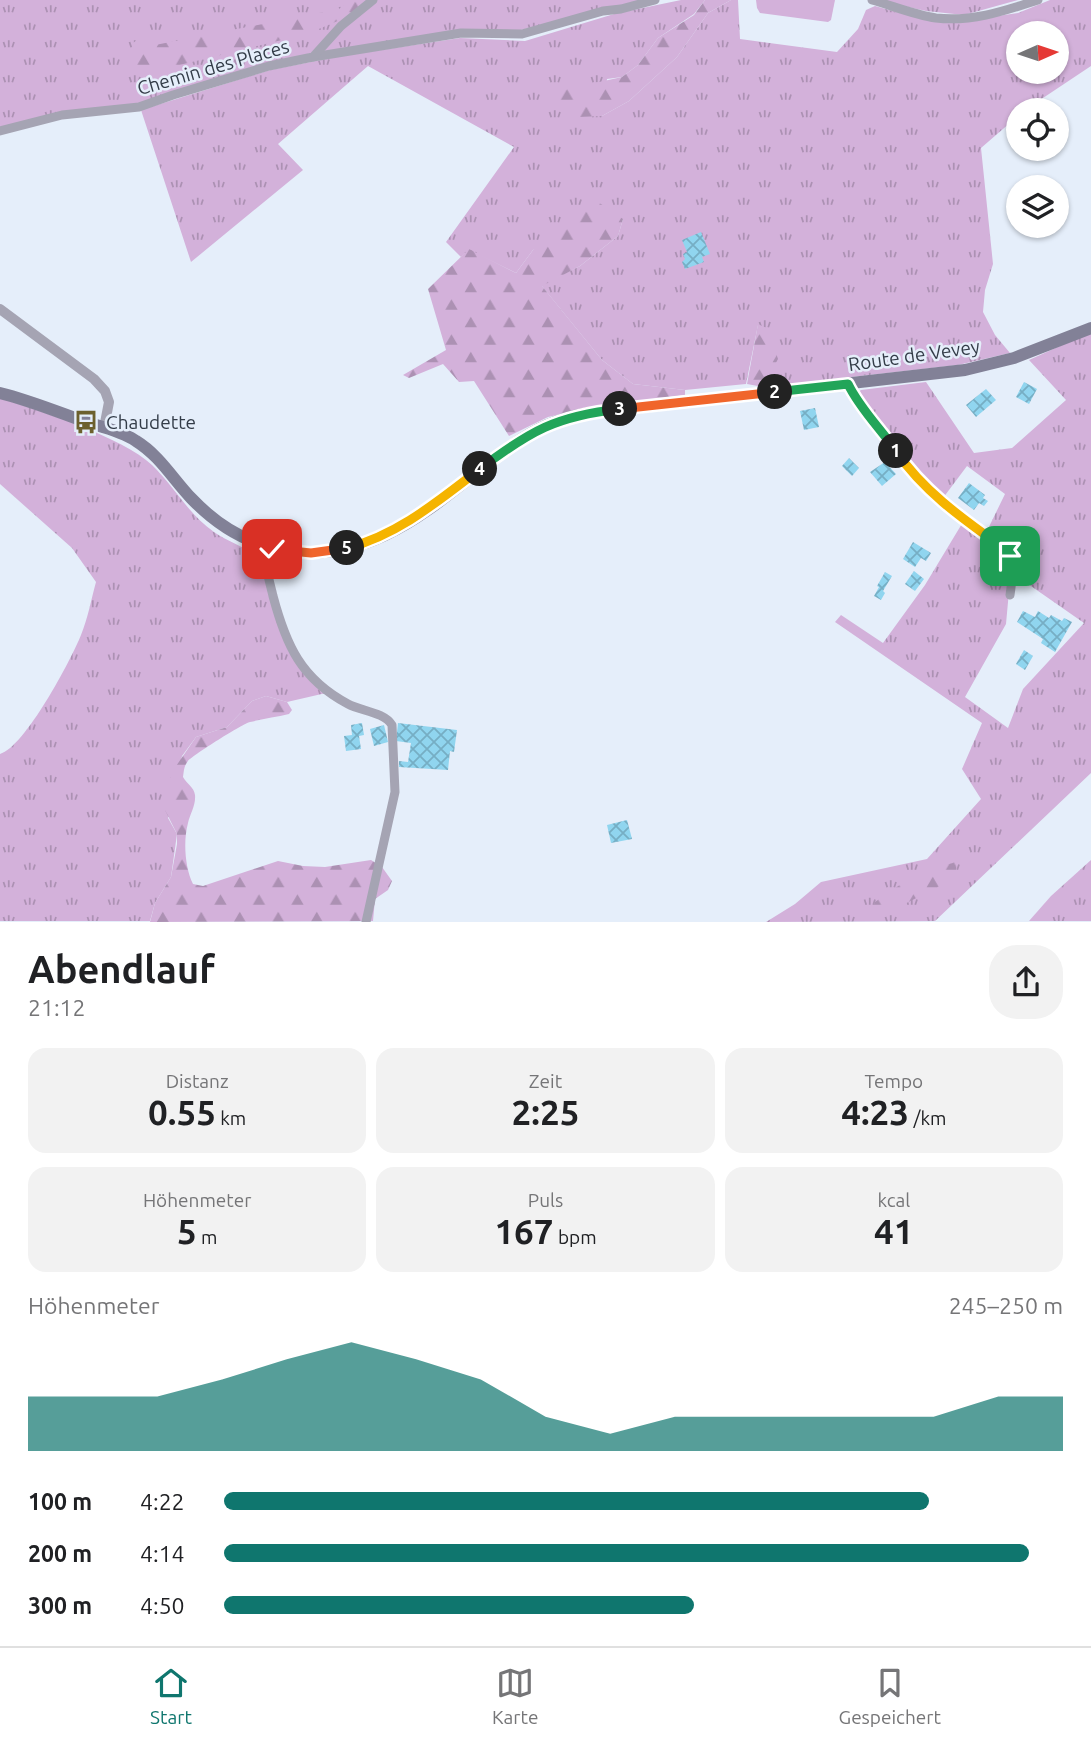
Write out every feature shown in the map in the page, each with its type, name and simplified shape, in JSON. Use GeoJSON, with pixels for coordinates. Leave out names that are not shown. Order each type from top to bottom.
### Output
{"type":"FeatureCollection","features":[{"type":"Feature","properties":{"kind":"main road","name":"Route de Vevey"},"geometry":{"type":"LineString","coordinates":[[0,393],[130,437],[150,452],[191,498],[219,524],[240,537],[267,548],[287,552],[319,552],[351,547],[378,538],[409,522],[520,440],[558,421],[587,413],[965,370],[1017,357],[1091,328]]}},
{"type":"Feature","properties":{"kind":"street","name":"Chemin des Places"},"geometry":{"type":"LineString","coordinates":[[0,131],[62,115],[139,107],[173,94],[270,66],[313,57],[341,26],[373,0]]}},
{"type":"Feature","properties":{"kind":"street"},"geometry":{"type":"LineString","coordinates":[[313,57],[461,33],[522,34],[603,10],[621,9],[655,0]]}},
{"type":"Feature","properties":{"kind":"street"},"geometry":{"type":"LineString","coordinates":[[872,0],[934,18],[965,19],[994,15],[1038,0]]}},
{"type":"Feature","properties":{"kind":"street"},"geometry":{"type":"LineString","coordinates":[[0,309],[98,382],[109,402],[104,428]]}},
{"type":"Feature","properties":{"kind":"street"},"geometry":{"type":"LineString","coordinates":[[848,384],[854,397],[879,427],[909,471],[1010,556],[1013,571],[1010,594]]}},
{"type":"Feature","properties":{"kind":"street"},"geometry":{"type":"LineString","coordinates":[[267,548],[266,568],[292,651],[308,672],[330,691],[351,705],[386,718],[392,724],[395,792],[366,922]]}},
{"type":"Feature","properties":{"kind":"green space"},"geometry":{"type":"Polygon","coordinates":[[[0,0],[368,0],[311,53],[138,104],[0,128],[0,0]]]}},
{"type":"Feature","properties":{"kind":"green space"},"geometry":{"type":"Polygon","coordinates":[[[350,0],[372,0],[347,17],[307,34],[167,68],[136,65],[132,44],[138,39],[146,38],[150,46],[339,9],[350,0]]]}},
{"type":"Feature","properties":{"kind":"green space"},"geometry":{"type":"Polygon","coordinates":[[[376,0],[643,0],[517,31],[461,31],[323,52],[343,27],[376,0]]]}},
{"type":"Feature","properties":{"kind":"green space"},"geometry":{"type":"Polygon","coordinates":[[[681,0],[705,0],[694,14],[658,38],[638,65],[622,77],[607,79],[602,116],[629,101],[677,57],[708,13],[731,0],[738,0],[740,39],[837,52],[858,29],[866,10],[875,6],[922,19],[950,23],[1018,13],[1050,0],[1091,0],[1091,66],[1069,81],[1069,21],[1006,21],[1006,84],[1064,84],[1043,98],[1006,98],[1006,126],[981,148],[993,264],[985,290],[983,312],[995,335],[1010,353],[958,365],[763,387],[758,325],[746,384],[685,390],[633,384],[602,360],[541,285],[580,266],[618,236],[623,219],[533,250],[516,273],[469,250],[461,257],[446,242],[514,147],[368,66],[278,144],[303,170],[191,262],[141,110],[270,70],[341,56],[460,38],[525,41],[614,14],[681,0]]]}},
{"type":"Feature","properties":{"kind":"green space"},"geometry":{"type":"Polygon","coordinates":[[[705,0],[731,0],[708,13],[677,57],[629,101],[602,116],[578,117],[563,110],[554,92],[622,77],[638,65],[658,38],[694,15],[705,0]]]}},
{"type":"Feature","properties":{"kind":"green space"},"geometry":{"type":"Polygon","coordinates":[[[756,0],[835,0],[831,20],[828,22],[760,13],[756,0]]]}},
{"type":"Feature","properties":{"kind":"green space"},"geometry":{"type":"Polygon","coordinates":[[[877,0],[1018,0],[964,15],[926,11],[877,0]]]}},
{"type":"Feature","properties":{"kind":"green space"},"geometry":{"type":"Polygon","coordinates":[[[598,202],[623,219],[618,236],[580,266],[542,286],[602,360],[633,384],[685,390],[685,395],[582,409],[548,417],[509,436],[474,381],[459,382],[443,364],[409,378],[403,375],[446,350],[428,289],[469,249],[516,273],[533,250],[598,202]]]}},
{"type":"Feature","properties":{"kind":"green space"},"geometry":{"type":"Polygon","coordinates":[[[758,324],[768,329],[778,359],[763,387],[747,384],[758,324]]]}},
{"type":"Feature","properties":{"kind":"green space"},"geometry":{"type":"Polygon","coordinates":[[[1091,332],[1091,773],[935,921],[766,922],[795,904],[821,882],[927,859],[981,799],[962,769],[982,723],[835,622],[841,615],[883,643],[925,585],[963,522],[1001,551],[1009,561],[1006,624],[965,697],[1008,728],[1023,689],[1084,623],[1018,577],[1008,551],[986,533],[1005,494],[967,466],[943,498],[917,475],[857,393],[861,390],[926,382],[974,453],[1012,448],[1066,400],[1029,360],[1091,332]]]}},
{"type":"Feature","properties":{"kind":"green space"},"geometry":{"type":"Polygon","coordinates":[[[0,398],[102,435],[139,455],[160,473],[205,525],[254,555],[259,560],[288,650],[305,676],[326,693],[287,702],[266,696],[252,701],[227,727],[196,737],[182,756],[168,818],[177,834],[171,877],[155,903],[150,921],[0,921],[0,754],[22,736],[58,682],[81,635],[96,582],[72,548],[0,484],[0,398]]]}},
{"type":"Feature","properties":{"kind":"green space"},"geometry":{"type":"Polygon","coordinates":[[[266,696],[287,702],[292,710],[289,714],[246,724],[199,753],[185,766],[183,777],[195,795],[185,846],[193,884],[203,886],[278,861],[325,867],[371,860],[382,867],[392,881],[388,890],[375,899],[373,921],[150,922],[155,903],[171,877],[177,844],[177,834],[165,810],[172,772],[196,737],[227,727],[252,701],[266,696]]]}},
{"type":"Feature","properties":{"kind":"green space"},"geometry":{"type":"Polygon","coordinates":[[[1091,860],[1091,921],[1029,921],[1051,896],[1091,860]]]}},
{"type":"Feature","properties":{"kind":"green space"},"geometry":{"type":"Polygon","coordinates":[[[957,862],[955,878],[895,909],[879,921],[866,921],[875,902],[920,871],[957,862]]]}},
{"type":"Feature","properties":{"kind":"building"},"geometry":{"type":"Polygon","coordinates":[[[701,232],[710,254],[702,257],[704,262],[685,269],[682,262],[685,259],[683,254],[687,252],[682,240],[701,232]]]}},
{"type":"Feature","properties":{"kind":"building"},"geometry":{"type":"Polygon","coordinates":[[[1024,382],[1037,389],[1029,404],[1016,397],[1024,382]]]}},
{"type":"Feature","properties":{"kind":"building"},"geometry":{"type":"Polygon","coordinates":[[[986,389],[996,400],[976,417],[966,405],[986,389]]]}},
{"type":"Feature","properties":{"kind":"building"},"geometry":{"type":"Polygon","coordinates":[[[815,408],[819,427],[804,430],[800,411],[815,408]]]}},
{"type":"Feature","properties":{"kind":"building"},"geometry":{"type":"Polygon","coordinates":[[[849,458],[859,468],[852,476],[842,466],[849,458]]]}},
{"type":"Feature","properties":{"kind":"building"},"geometry":{"type":"Polygon","coordinates":[[[885,462],[896,474],[882,486],[870,472],[885,462]]]}},
{"type":"Feature","properties":{"kind":"building"},"geometry":{"type":"Polygon","coordinates":[[[969,483],[985,495],[983,498],[988,501],[984,506],[979,503],[974,510],[958,498],[969,483]]]}},
{"type":"Feature","properties":{"kind":"building"},"geometry":{"type":"Polygon","coordinates":[[[913,542],[931,553],[926,561],[921,558],[915,567],[903,559],[913,542]]]}},
{"type":"Feature","properties":{"kind":"building"},"geometry":{"type":"Polygon","coordinates":[[[914,571],[924,579],[915,591],[905,584],[914,571]]]}},
{"type":"Feature","properties":{"kind":"building"},"geometry":{"type":"Polygon","coordinates":[[[885,572],[892,576],[881,600],[874,596],[885,572]]]}},
{"type":"Feature","properties":{"kind":"building"},"geometry":{"type":"Polygon","coordinates":[[[1023,611],[1035,617],[1038,611],[1049,618],[1051,615],[1062,621],[1064,618],[1072,622],[1055,652],[1041,643],[1043,639],[1017,622],[1023,611]]]}},
{"type":"Feature","properties":{"kind":"building"},"geometry":{"type":"Polygon","coordinates":[[[1024,650],[1033,656],[1025,670],[1016,664],[1024,650]]]}},
{"type":"Feature","properties":{"kind":"building"},"geometry":{"type":"Polygon","coordinates":[[[362,723],[364,735],[359,736],[361,749],[346,751],[344,736],[352,735],[351,725],[362,723]]]}},
{"type":"Feature","properties":{"kind":"building"},"geometry":{"type":"Polygon","coordinates":[[[398,723],[457,730],[454,752],[450,751],[448,770],[399,767],[399,761],[408,762],[411,743],[396,741],[398,723]]]}},
{"type":"Feature","properties":{"kind":"building"},"geometry":{"type":"Polygon","coordinates":[[[384,725],[388,742],[374,746],[370,729],[384,725]]]}},
{"type":"Feature","properties":{"kind":"building"},"geometry":{"type":"Polygon","coordinates":[[[627,820],[632,839],[611,843],[607,825],[627,820]]]}},
{"type":"Feature","properties":{"kind":"place","name":"Chaudette"},"geometry":{"type":"Point","coordinates":[86,422]}},
{"type":"Feature","properties":{"kind":"route"},"geometry":{"type":"LineString","coordinates":[[272,549],[303,553],[343,549],[387,534],[409,522],[537,429],[578,415],[848,384],[854,397],[879,427],[909,471],[1010,556]]}}]}
